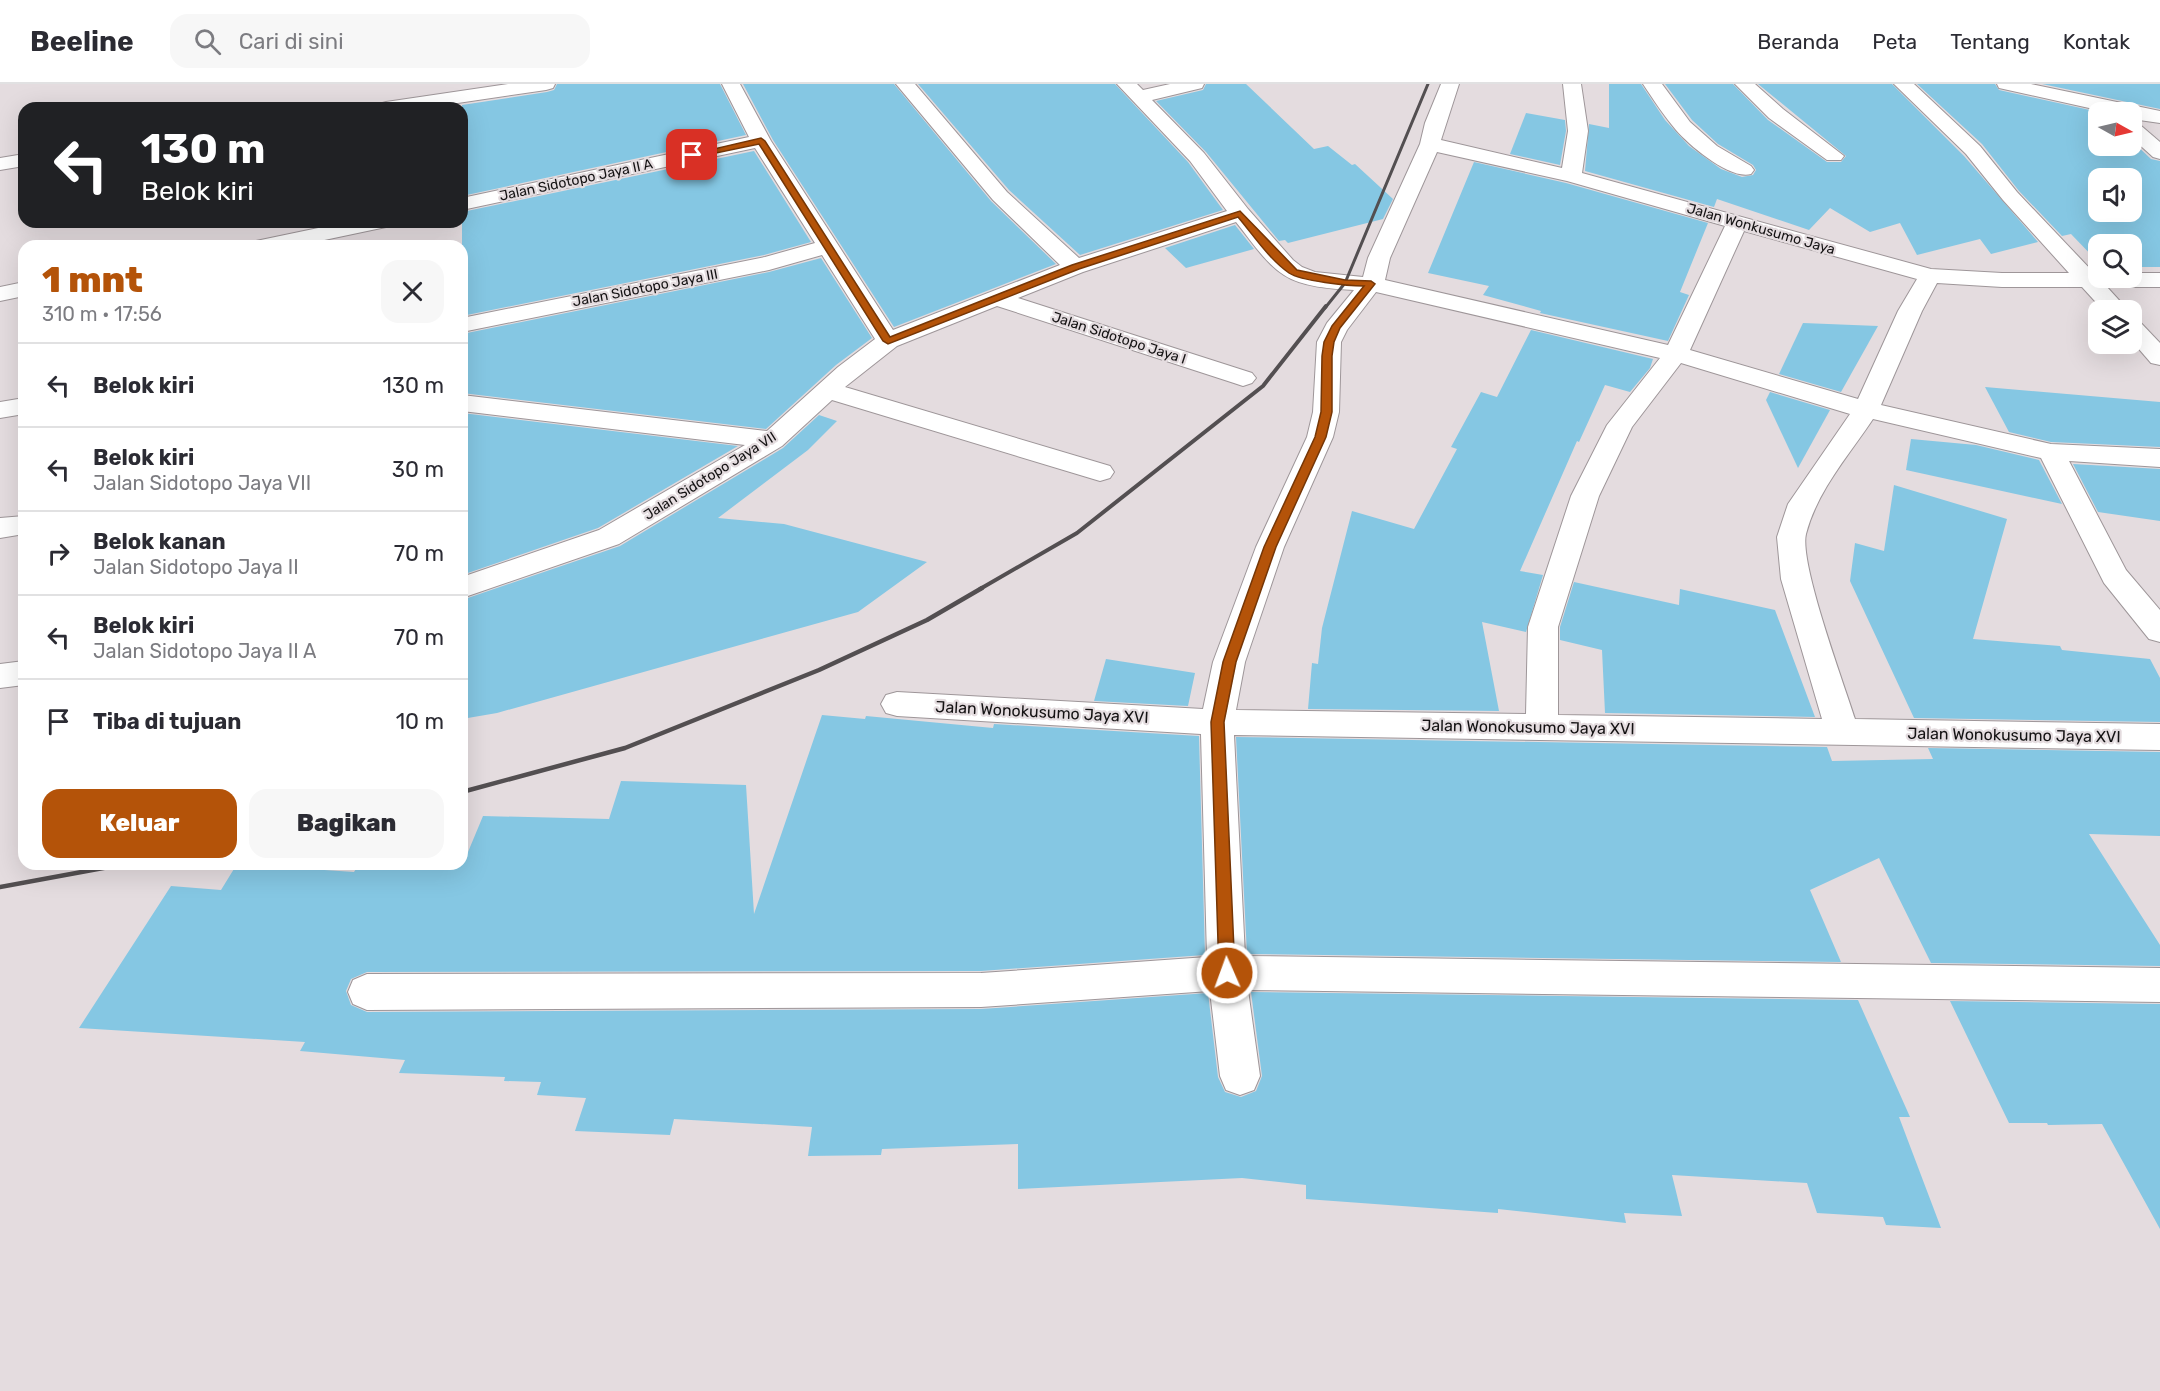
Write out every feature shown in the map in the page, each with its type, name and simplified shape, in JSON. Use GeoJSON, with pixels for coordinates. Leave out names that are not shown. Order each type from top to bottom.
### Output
{"type":"FeatureCollection","features":[{"type":"Feature","properties":{"kind":"street"},"geometry":{"type":"LineString","coordinates":[[426,102],[546,84]]}},
{"type":"Feature","properties":{"kind":"street"},"geometry":{"type":"LineString","coordinates":[[731,84],[761,141],[888,341]]}},
{"type":"Feature","properties":{"kind":"street"},"geometry":{"type":"LineString","coordinates":[[905,84],[1000,196],[1075,267]]}},
{"type":"Feature","properties":{"kind":"street"},"geometry":{"type":"LineString","coordinates":[[1132,91],[1195,84]]}},
{"type":"Feature","properties":{"kind":"street"},"geometry":{"type":"LineString","coordinates":[[1240,1076],[1227,973],[1217,722],[1230,662],[1266,558],[1320,437],[1326,412],[1329,342],[1358,283],[1379,258],[1430,144],[1434,123],[1450,84]]}},
{"type":"Feature","properties":{"kind":"street"},"geometry":{"type":"LineString","coordinates":[[1571,176],[1578,131],[1572,84]]}},
{"type":"Feature","properties":{"kind":"street"},"geometry":{"type":"LineString","coordinates":[[1652,84],[1683,126],[1710,150],[1744,170]]}},
{"type":"Feature","properties":{"kind":"street"},"geometry":{"type":"LineString","coordinates":[[1744,84],[1758,99],[1804,136],[1834,156]]}},
{"type":"Feature","properties":{"kind":"street"},"geometry":{"type":"LineString","coordinates":[[1903,84],[1973,150],[2010,196],[2088,280]]}},
{"type":"Feature","properties":{"kind":"street"},"geometry":{"type":"LineString","coordinates":[[2006,84],[2088,104]]}},
{"type":"Feature","properties":{"kind":"street"},"geometry":{"type":"LineString","coordinates":[[1132,91],[1197,157],[1269,249],[1294,272],[1358,283],[1676,354],[1866,410],[2051,452],[2160,458]]}},
{"type":"Feature","properties":{"kind":"street"},"geometry":{"type":"LineString","coordinates":[[2142,115],[2160,117]]}},
{"type":"Feature","properties":{"kind":"street"},"geometry":{"type":"LineString","coordinates":[[2142,137],[2160,153]]}},
{"type":"Feature","properties":{"kind":"street","name":"Jalan Sidotopo Jaya II A"},"geometry":{"type":"LineString","coordinates":[[468,203],[761,141]]}},
{"type":"Feature","properties":{"kind":"street","name":"Jalan Wonkusumo Jaya"},"geometry":{"type":"LineString","coordinates":[[1430,144],[1571,176],[1930,276],[2002,280],[2088,280]]}},
{"type":"Feature","properties":{"kind":"street"},"geometry":{"type":"LineString","coordinates":[[0,164],[18,161]]}},
{"type":"Feature","properties":{"kind":"street","name":"Jalan Sidotopo Jaya VII"},"geometry":{"type":"LineString","coordinates":[[468,586],[609,537],[773,440],[827,390],[888,341],[1075,267],[1240,214]]}},
{"type":"Feature","properties":{"kind":"street"},"geometry":{"type":"LineString","coordinates":[[1542,728],[1543,627],[1585,496],[1620,425],[1676,354],[1737,223]]}},
{"type":"Feature","properties":{"kind":"street"},"geometry":{"type":"LineString","coordinates":[[292,240],[350,228]]}},
{"type":"Feature","properties":{"kind":"street","name":"Jalan Sidotopo Jaya III"},"geometry":{"type":"LineString","coordinates":[[468,324],[769,263],[828,246]]}},
{"type":"Feature","properties":{"kind":"street"},"geometry":{"type":"LineString","coordinates":[[1842,732],[1796,579],[1791,537],[1802,504],[1866,410],[1910,311],[1930,276]]}},
{"type":"Feature","properties":{"kind":"street","name":"Jalan Wonkusumo Jaya"},"geometry":{"type":"LineString","coordinates":[[2142,280],[2160,280]]}},
{"type":"Feature","properties":{"kind":"street"},"geometry":{"type":"LineString","coordinates":[[2095,288],[2107,300]]}},
{"type":"Feature","properties":{"kind":"street"},"geometry":{"type":"LineString","coordinates":[[0,294],[18,290]]}},
{"type":"Feature","properties":{"kind":"street","name":"Jalan Sidotopo Jaya I"},"geometry":{"type":"LineString","coordinates":[[994,298],[1243,378]]}},
{"type":"Feature","properties":{"kind":"street"},"geometry":{"type":"LineString","coordinates":[[2142,338],[2160,358]]}},
{"type":"Feature","properties":{"kind":"street"},"geometry":{"type":"LineString","coordinates":[[827,390],[1100,472]]}},
{"type":"Feature","properties":{"kind":"street"},"geometry":{"type":"LineString","coordinates":[[468,404],[773,440]]}},
{"type":"Feature","properties":{"kind":"street"},"geometry":{"type":"LineString","coordinates":[[0,410],[18,407]]}},
{"type":"Feature","properties":{"kind":"street"},"geometry":{"type":"LineString","coordinates":[[2051,452],[2114,576],[2160,631]]}},
{"type":"Feature","properties":{"kind":"street"},"geometry":{"type":"LineString","coordinates":[[0,528],[18,526]]}},
{"type":"Feature","properties":{"kind":"street"},"geometry":{"type":"LineString","coordinates":[[0,676],[18,674]]}},
{"type":"Feature","properties":{"kind":"street","name":"Jalan Wonokusumo Jaya XVI"},"geometry":{"type":"LineString","coordinates":[[897,704],[1217,722],[2160,737]]}},
{"type":"Feature","properties":{"kind":"street"},"geometry":{"type":"LineString","coordinates":[[367,992],[981,990],[1227,973],[2160,985]]}},
{"type":"Feature","properties":{"kind":"building"},"geometry":{"type":"Polygon","coordinates":[[[557,84],[720,84],[746,135],[468,195],[468,104],[554,90],[557,84]]]}},
{"type":"Feature","properties":{"kind":"building"},"geometry":{"type":"Polygon","coordinates":[[[743,84],[894,84],[991,201],[1056,264],[894,327],[773,140],[743,84]]]}},
{"type":"Feature","properties":{"kind":"building"},"geometry":{"type":"Polygon","coordinates":[[[918,84],[1115,84],[1188,162],[1223,210],[1080,255],[1009,190],[918,84]]]}},
{"type":"Feature","properties":{"kind":"building"},"geometry":{"type":"Polygon","coordinates":[[[1206,84],[1246,84],[1314,149],[1328,146],[1352,165],[1355,164],[1393,199],[1383,219],[1288,243],[1285,240],[1279,241],[1206,152],[1156,101],[1203,90],[1206,84]]]}},
{"type":"Feature","properties":{"kind":"building"},"geometry":{"type":"Polygon","coordinates":[[[1609,84],[1641,84],[1665,120],[1689,146],[1721,169],[1742,177],[1753,175],[1756,170],[1753,165],[1718,144],[1692,120],[1665,84],[1733,84],[1768,120],[1827,162],[1841,162],[1846,156],[1758,84],[1892,84],[1964,156],[2038,242],[1991,254],[1980,239],[1917,255],[1900,223],[1870,232],[1830,208],[1809,230],[1717,199],[1714,207],[1585,171],[1589,124],[1609,128],[1609,84]]]}},
{"type":"Feature","properties":{"kind":"building"},"geometry":{"type":"Polygon","coordinates":[[[1917,84],[1995,84],[1999,90],[2088,110],[2088,156],[2142,156],[2142,150],[2151,159],[2160,161],[2160,267],[2142,267],[2142,234],[2088,234],[2088,252],[2071,234],[2062,236],[2019,191],[1982,144],[1917,84]]]}},
{"type":"Feature","properties":{"kind":"building"},"geometry":{"type":"Polygon","coordinates":[[[2042,84],[2160,84],[2160,109],[2142,105],[2142,102],[2127,102],[2042,84]]]}},
{"type":"Feature","properties":{"kind":"building"},"geometry":{"type":"Polygon","coordinates":[[[1526,113],[1565,120],[1566,131],[1560,165],[1510,154],[1526,113]]]}},
{"type":"Feature","properties":{"kind":"building"},"geometry":{"type":"Polygon","coordinates":[[[754,151],[811,242],[764,255],[468,315],[468,240],[462,240],[462,228],[468,228],[468,211],[754,151]]]}},
{"type":"Feature","properties":{"kind":"building"},"geometry":{"type":"Polygon","coordinates":[[[1474,162],[1566,183],[1708,223],[1680,292],[1689,295],[1668,341],[1540,313],[1541,311],[1483,295],[1489,286],[1428,273],[1474,162]]]}},
{"type":"Feature","properties":{"kind":"building"},"geometry":{"type":"Polygon","coordinates":[[[1235,225],[1254,249],[1186,268],[1165,248],[1235,225]]]}},
{"type":"Feature","properties":{"kind":"building"},"geometry":{"type":"Polygon","coordinates":[[[821,258],[872,338],[836,365],[766,429],[468,394],[468,333],[769,272],[821,258]]]}},
{"type":"Feature","properties":{"kind":"building"},"geometry":{"type":"Polygon","coordinates":[[[1803,323],[1878,326],[1841,392],[1779,374],[1803,323]]]}},
{"type":"Feature","properties":{"kind":"building"},"geometry":{"type":"Polygon","coordinates":[[[1531,330],[1653,359],[1650,368],[1630,392],[1605,385],[1579,442],[1577,441],[1520,571],[1543,575],[1526,632],[1482,622],[1499,711],[1308,709],[1312,663],[1318,664],[1322,628],[1352,511],[1414,529],[1457,449],[1451,447],[1481,392],[1497,397],[1531,330]]]}},
{"type":"Feature","properties":{"kind":"building"},"geometry":{"type":"Polygon","coordinates":[[[1985,387],[2160,402],[2160,447],[2051,442],[2009,432],[1985,387]]]}},
{"type":"Feature","properties":{"kind":"building"},"geometry":{"type":"Polygon","coordinates":[[[1770,392],[1830,410],[1798,468],[1766,400],[1770,392]]]}},
{"type":"Feature","properties":{"kind":"building"},"geometry":{"type":"Polygon","coordinates":[[[468,414],[738,446],[598,528],[468,573],[468,414]]]}},
{"type":"Feature","properties":{"kind":"building"},"geometry":{"type":"Polygon","coordinates":[[[819,415],[837,421],[808,450],[718,518],[784,524],[927,562],[858,612],[497,713],[468,718],[468,598],[620,546],[783,448],[819,415]]]}},
{"type":"Feature","properties":{"kind":"building"},"geometry":{"type":"Polygon","coordinates":[[[1911,439],[1976,445],[2039,460],[2062,504],[1906,470],[1911,439]]]}},
{"type":"Feature","properties":{"kind":"building"},"geometry":{"type":"Polygon","coordinates":[[[2073,464],[2160,469],[2160,521],[2098,512],[2073,464]]]}},
{"type":"Feature","properties":{"kind":"building"},"geometry":{"type":"Polygon","coordinates":[[[1894,485],[2007,519],[1973,639],[2060,646],[2062,650],[2150,659],[2160,678],[2160,722],[1914,718],[1850,581],[1855,543],[1884,551],[1894,485]]]}},
{"type":"Feature","properties":{"kind":"building"},"geometry":{"type":"Polygon","coordinates":[[[1574,582],[1679,605],[1680,589],[1775,610],[1815,717],[1605,713],[1602,650],[1560,640],[1560,627],[1574,582]]]}},
{"type":"Feature","properties":{"kind":"building"},"geometry":{"type":"Polygon","coordinates":[[[1106,659],[1195,673],[1188,706],[1094,701],[1106,659]]]}},
{"type":"Feature","properties":{"kind":"building"},"geometry":{"type":"Polygon","coordinates":[[[822,715],[865,719],[866,716],[993,728],[994,724],[1199,736],[1205,955],[981,971],[367,972],[351,979],[346,991],[351,1005],[367,1012],[981,1009],[1208,993],[1218,1077],[1225,1092],[1241,1097],[1256,1091],[1262,1076],[1251,992],[1858,1000],[1910,1117],[1899,1117],[1941,1228],[1886,1225],[1883,1217],[1817,1213],[1807,1183],[1672,1175],[1682,1216],[1624,1213],[1626,1223],[1498,1209],[1498,1213],[1306,1199],[1306,1185],[1242,1178],[1018,1189],[1018,1144],[882,1149],[881,1155],[808,1156],[812,1127],[674,1119],[670,1135],[575,1131],[586,1098],[537,1095],[541,1082],[504,1081],[505,1077],[399,1073],[405,1060],[300,1051],[305,1042],[79,1028],[171,886],[221,890],[233,870],[354,872],[355,870],[468,870],[468,852],[483,816],[609,819],[621,781],[746,785],[754,914],[822,715]]]}},
{"type":"Feature","properties":{"kind":"building"},"geometry":{"type":"Polygon","coordinates":[[[1236,737],[1827,747],[1832,761],[1933,759],[1928,748],[2160,752],[2160,836],[2089,834],[2160,945],[2160,966],[1931,963],[1879,858],[1810,890],[1841,962],[1247,954],[1236,737]]]}},
{"type":"Feature","properties":{"kind":"building"},"geometry":{"type":"Polygon","coordinates":[[[1950,1001],[2160,1004],[2160,1229],[2102,1124],[2009,1123],[1950,1001]]]}},
{"type":"Feature","properties":{"kind":"railway"},"geometry":{"type":"LineString","coordinates":[[1325,308],[1345,283],[1428,84]]}},
{"type":"Feature","properties":{"kind":"railway"},"geometry":{"type":"LineString","coordinates":[[980,589],[1077,533],[1263,386],[1326,306]]}},
{"type":"Feature","properties":{"kind":"railway"},"geometry":{"type":"LineString","coordinates":[[468,790],[625,748],[819,670],[927,620],[982,588]]}},
{"type":"Feature","properties":{"kind":"railway"},"geometry":{"type":"LineString","coordinates":[[0,887],[92,870]]}},
{"type":"Feature","properties":{"kind":"route"},"geometry":{"type":"LineString","coordinates":[[692,155],[761,141],[888,341],[1075,267],[1240,214],[1269,249],[1294,272],[1311,278],[1371,284],[1336,328],[1329,342],[1326,412],[1320,437],[1270,547],[1230,662],[1217,722],[1227,973]]}}]}
